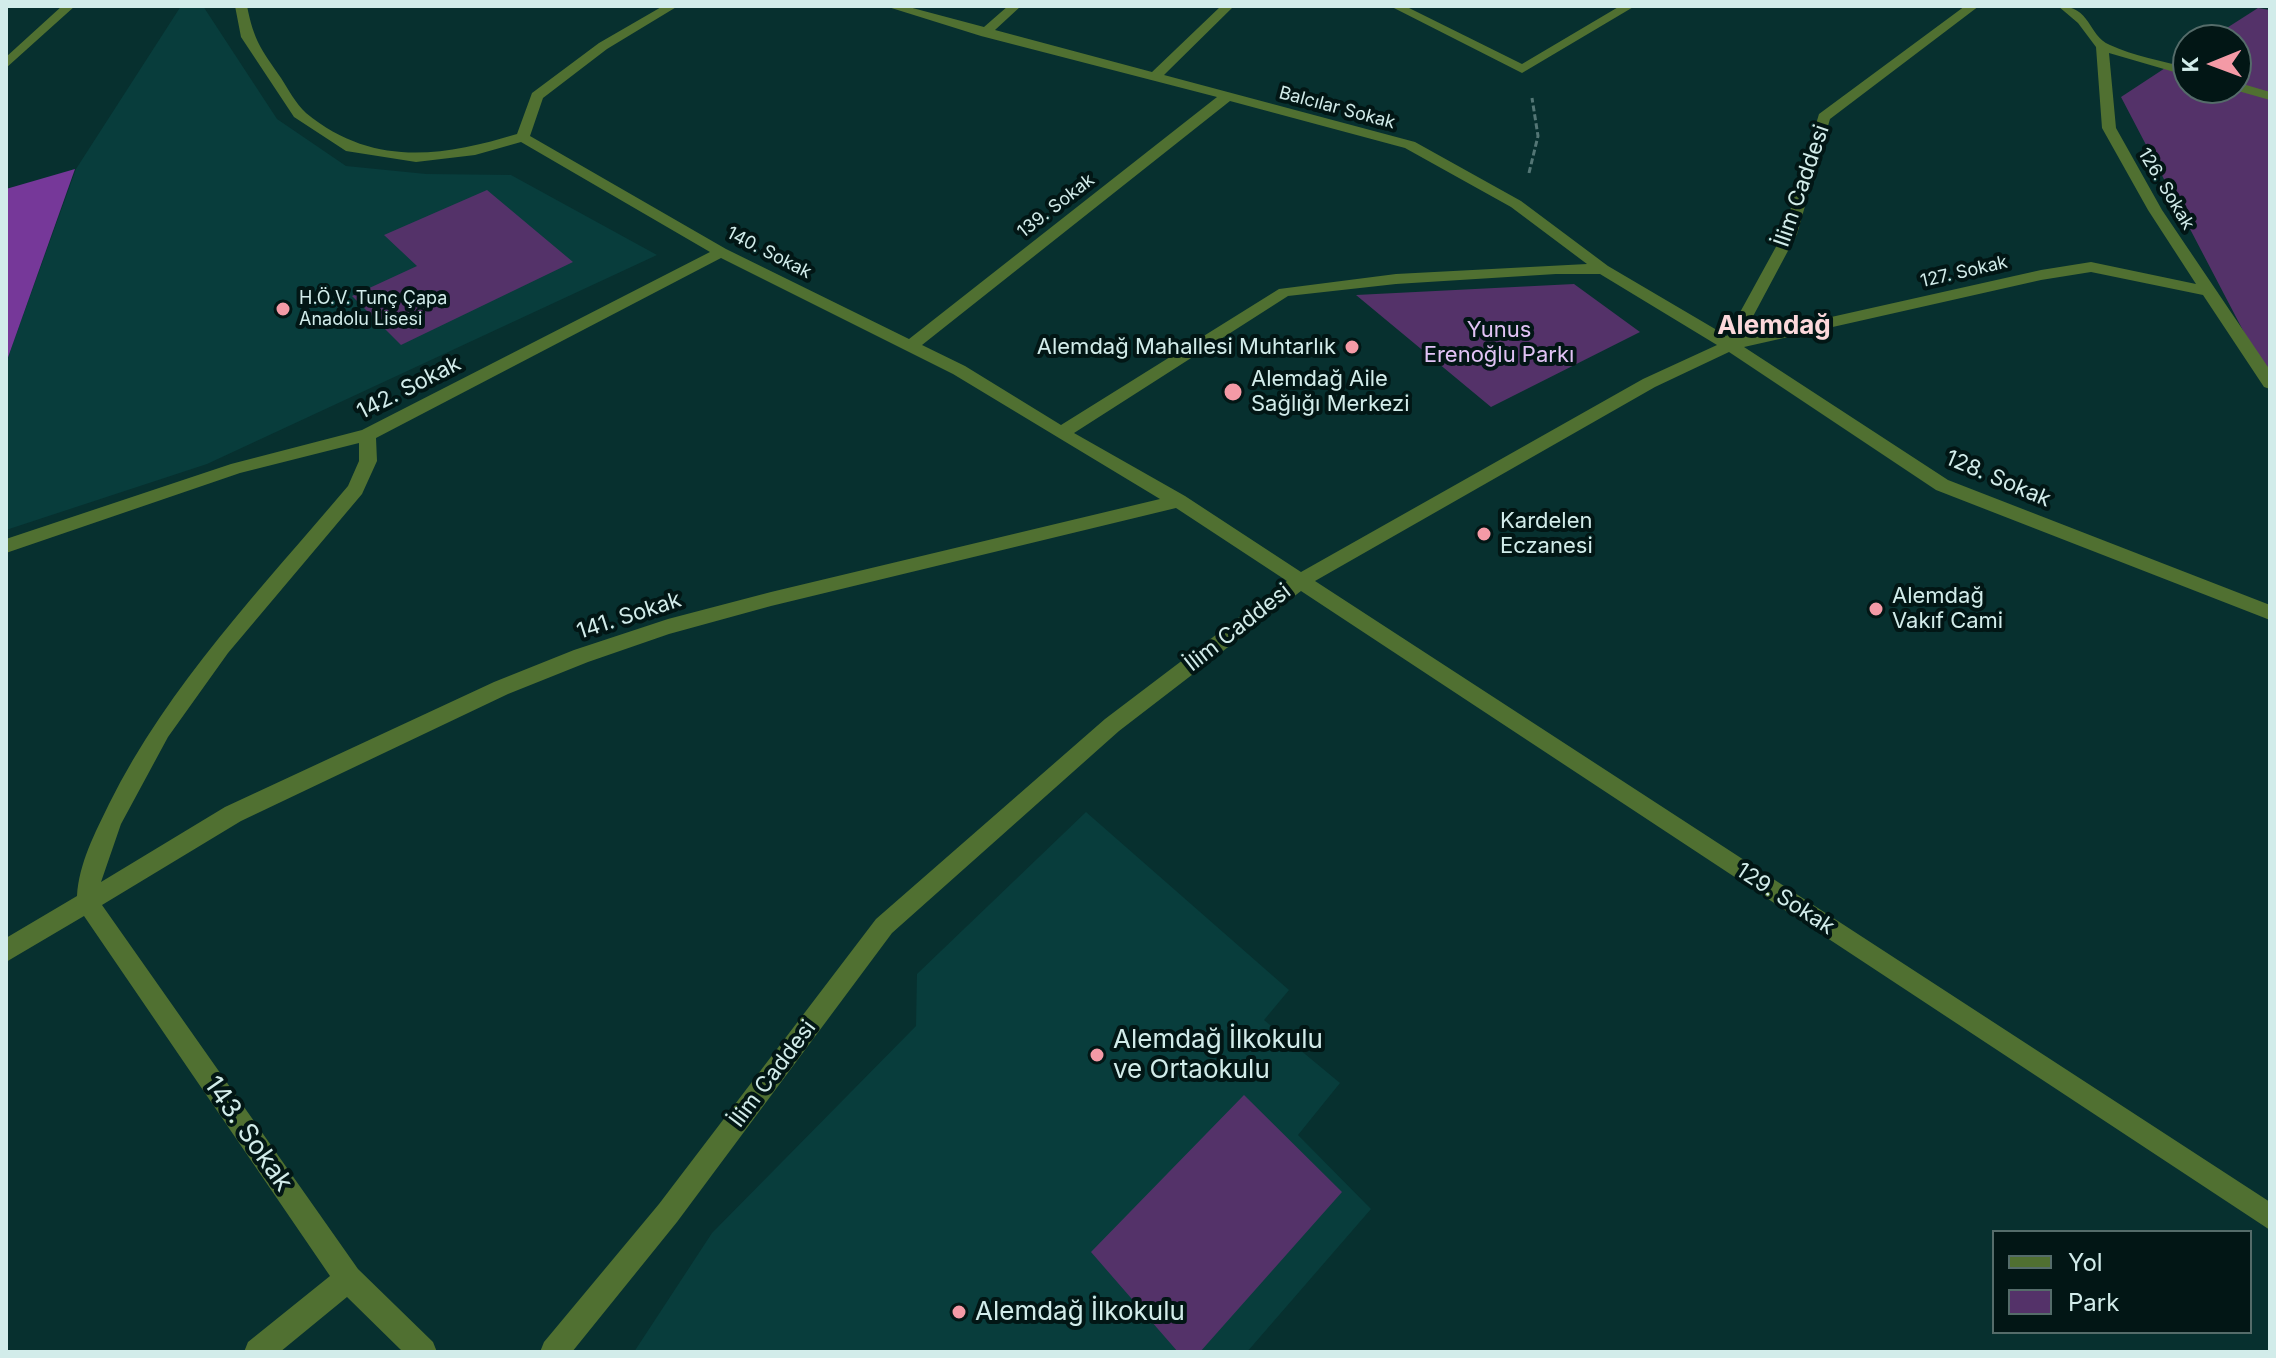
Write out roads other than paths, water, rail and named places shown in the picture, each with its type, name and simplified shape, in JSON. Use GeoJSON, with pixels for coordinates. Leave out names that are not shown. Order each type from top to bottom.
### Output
{"type":"FeatureCollection","features":[{"type":"Feature","properties":{"kind":"street"},"geometry":{"type":"LineString","coordinates":[[6,64],[69,6]]}},
{"type":"Feature","properties":{"kind":"street"},"geometry":{"type":"LineString","coordinates":[[241,6],[247,37],[299,114],[351,148],[416,158],[475,151],[523,137],[537,96],[603,46],[672,6]]}},
{"type":"Feature","properties":{"kind":"street","name":"Balcılar Sokak"},"geometry":{"type":"LineString","coordinates":[[891,6],[1410,145],[1516,204],[1603,269],[1730,345]]}},
{"type":"Feature","properties":{"kind":"street"},"geometry":{"type":"LineString","coordinates":[[985,33],[1015,6]]}},
{"type":"Feature","properties":{"kind":"street"},"geometry":{"type":"LineString","coordinates":[[1153,78],[1228,6]]}},
{"type":"Feature","properties":{"kind":"street"},"geometry":{"type":"LineString","coordinates":[[1396,6],[1522,69],[1629,6]]}},
{"type":"Feature","properties":{"kind":"street","name":"İlim Caddesi"},"geometry":{"type":"LineString","coordinates":[[554,1352],[668,1213],[884,926],[1112,725],[1300,581],[1649,383],[1730,345],[1790,234],[1824,117],[1973,6]]}},
{"type":"Feature","properties":{"kind":"street"},"geometry":{"type":"LineString","coordinates":[[2064,6],[2082,20],[2102,47],[2172,67]]}},
{"type":"Feature","properties":{"kind":"street","name":"126. Sokak"},"geometry":{"type":"LineString","coordinates":[[2102,47],[2109,128],[2155,210],[2270,383]]}},
{"type":"Feature","properties":{"kind":"street","name":"139. Sokak"},"geometry":{"type":"LineString","coordinates":[[910,346],[1226,97]]}},
{"type":"Feature","properties":{"kind":"street","name":"140. Sokak"},"geometry":{"type":"LineString","coordinates":[[523,137],[721,252],[959,370],[1179,501]]}},
{"type":"Feature","properties":{"kind":"street","name":"142. Sokak"},"geometry":{"type":"LineString","coordinates":[[6,546],[237,468],[367,435],[721,252]]}},
{"type":"Feature","properties":{"kind":"street","name":"127. Sokak"},"geometry":{"type":"LineString","coordinates":[[1730,345],[2041,275],[2091,267],[2209,291]]}},
{"type":"Feature","properties":{"kind":"street"},"geometry":{"type":"LineString","coordinates":[[1061,433],[1284,292],[1396,279],[1603,269]]}},
{"type":"Feature","properties":{"kind":"street","name":"128. Sokak"},"geometry":{"type":"LineString","coordinates":[[1730,345],[1942,485],[2270,613]]}},
{"type":"Feature","properties":{"kind":"street"},"geometry":{"type":"LineString","coordinates":[[88,903],[88,880],[123,796],[148,751],[203,669],[356,489],[368,461],[367,435]]}},
{"type":"Feature","properties":{"kind":"street"},"geometry":{"type":"LineString","coordinates":[[1179,501],[1300,581]]}},
{"type":"Feature","properties":{"kind":"street","name":"141. Sokak"},"geometry":{"type":"LineString","coordinates":[[6,951],[233,814],[501,688],[581,656],[668,627],[771,599],[1179,501]]}},
{"type":"Feature","properties":{"kind":"street","name":"129. Sokak"},"geometry":{"type":"LineString","coordinates":[[1300,581],[2270,1217]]}},
{"type":"Feature","properties":{"kind":"street","name":"143. Sokak"},"geometry":{"type":"LineString","coordinates":[[88,903],[348,1279],[423,1352]]}},
{"type":"Feature","properties":{"kind":"street"},"geometry":{"type":"LineString","coordinates":[[258,1352],[348,1279]]}},
{"type":"Feature","properties":{"kind":"place","name":"H.Ö.V. Tunç Çapa Anadolu Lisesi"},"geometry":{"type":"Point","coordinates":[283,309]}},
{"type":"Feature","properties":{"kind":"place","name":"Alemdağ Mahallesi Muhtarlık"},"geometry":{"type":"Point","coordinates":[1352,347]}},
{"type":"Feature","properties":{"kind":"place","name":"Alemdağ Aile Sağlığı Merkezi"},"geometry":{"type":"Point","coordinates":[1233,392]}},
{"type":"Feature","properties":{"kind":"place","name":"Kardelen Eczanesi"},"geometry":{"type":"Point","coordinates":[1484,534]}},
{"type":"Feature","properties":{"kind":"place","name":"Alemdağ Vakıf Cami"},"geometry":{"type":"Point","coordinates":[1876,609]}},
{"type":"Feature","properties":{"kind":"place","name":"Alemdağ İlkokulu ve Ortaokulu"},"geometry":{"type":"Point","coordinates":[1097,1055]}},
{"type":"Feature","properties":{"kind":"place","name":"Alemdağ İlkokulu"},"geometry":{"type":"Point","coordinates":[959,1312]}},
{"type":"Feature","properties":{"kind":"district","name":"Alemdağ"},"geometry":{"type":"Point","coordinates":[1774,326]}},
{"type":"Feature","properties":{"kind":"park label","name":"Yunus Erenoğlu Parkı"},"geometry":{"type":"Point","coordinates":[1499,342]}}]}
